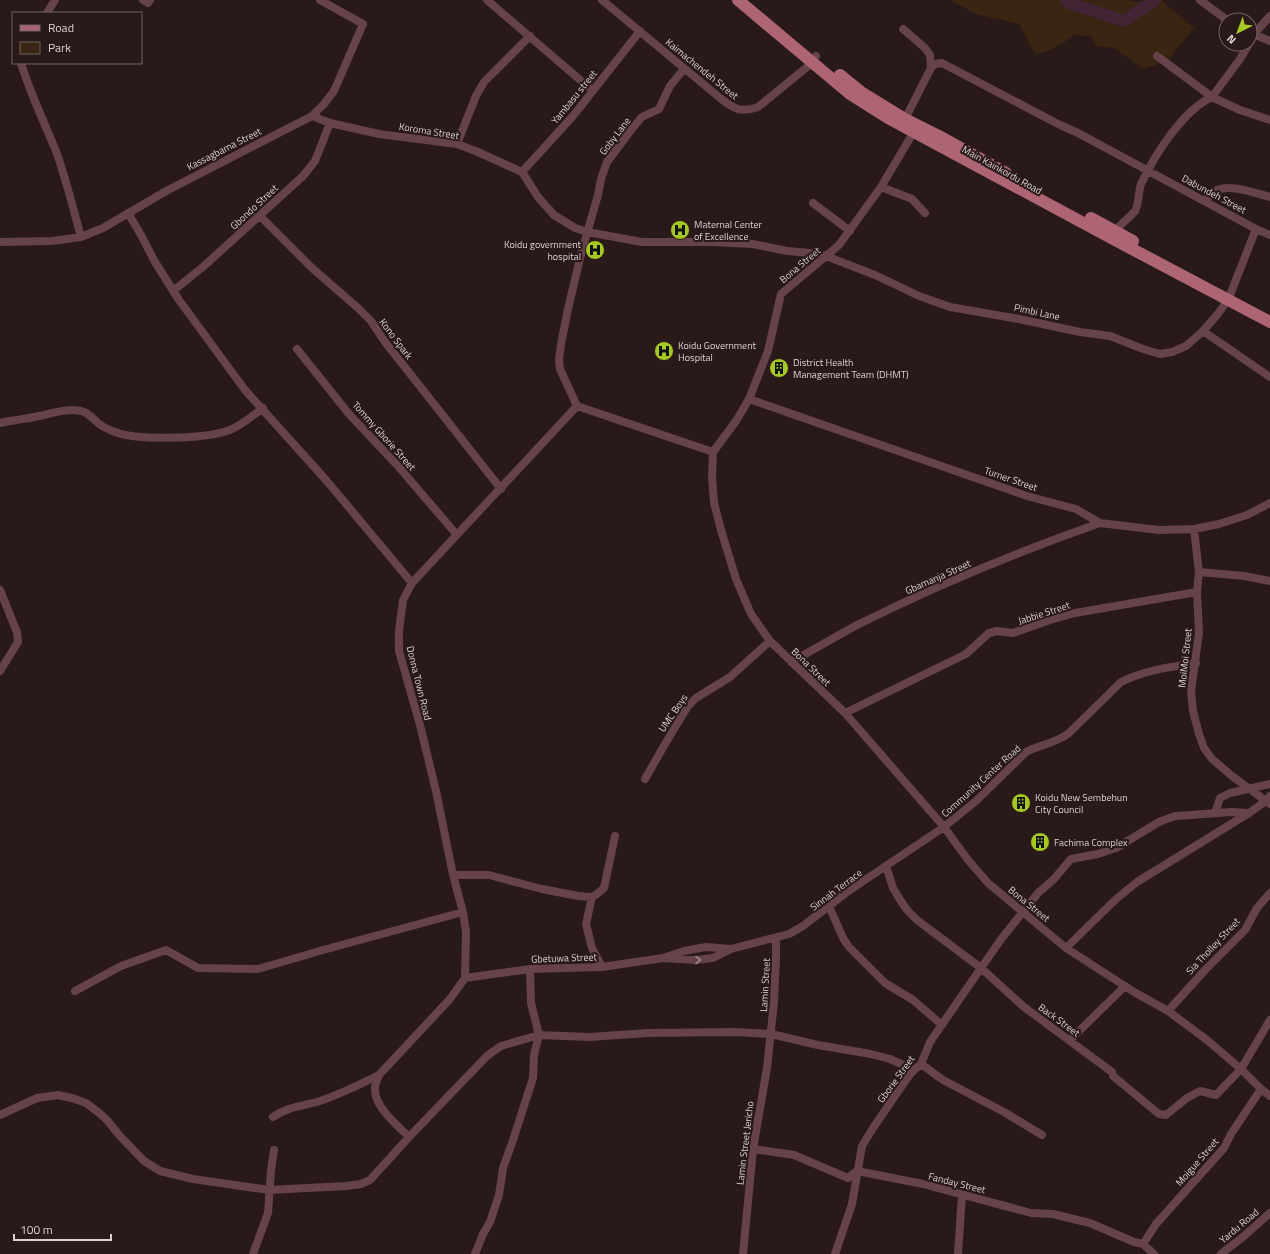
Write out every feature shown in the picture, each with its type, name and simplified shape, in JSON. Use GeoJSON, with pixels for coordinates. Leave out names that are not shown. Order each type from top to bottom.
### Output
{"type":"FeatureCollection","features":[{"type":"Feature","properties":{"kind":"main road"},"geometry":{"type":"LineString","coordinates":[[738,0],[764,17],[814,59],[862,103],[916,129]]}},
{"type":"Feature","properties":{"kind":"main road"},"geometry":{"type":"LineString","coordinates":[[750,0],[764,17]]}},
{"type":"Feature","properties":{"kind":"main road","name":"Main Kainkordu Road"},"geometry":{"type":"LineString","coordinates":[[814,59],[861,92],[905,119],[933,143],[1062,207]]}},
{"type":"Feature","properties":{"kind":"main road","name":"Main Kainkordu Road"},"geometry":{"type":"LineString","coordinates":[[916,129],[1230,297],[1270,314]]}},
{"type":"Feature","properties":{"kind":"main road"},"geometry":{"type":"LineString","coordinates":[[1230,297],[1270,322]]}},
{"type":"Feature","properties":{"kind":"street"},"geometry":{"type":"LineString","coordinates":[[48,12],[55,0]]}},
{"type":"Feature","properties":{"kind":"street","name":"Kassagbama Street"},"geometry":{"type":"LineString","coordinates":[[0,242],[52,241],[81,236],[102,228],[168,190],[312,116],[334,91],[363,24],[320,0]]}},
{"type":"Feature","properties":{"kind":"street"},"geometry":{"type":"LineString","coordinates":[[487,0],[593,90]]}},
{"type":"Feature","properties":{"kind":"street","name":"Kaimachendeh Street"},"geometry":{"type":"LineString","coordinates":[[602,0],[720,98],[731,106],[742,110],[758,107],[814,59]]}},
{"type":"Feature","properties":{"kind":"street"},"geometry":{"type":"LineString","coordinates":[[1200,0],[1218,13]]}},
{"type":"Feature","properties":{"kind":"street"},"geometry":{"type":"LineString","coordinates":[[1258,30],[1270,16]]}},
{"type":"Feature","properties":{"kind":"street"},"geometry":{"type":"LineString","coordinates":[[903,29],[926,48],[930,55],[931,68],[905,119]]}},
{"type":"Feature","properties":{"kind":"street","name":"Yambasu street"},"geometry":{"type":"LineString","coordinates":[[522,172],[573,116],[640,31]]}},
{"type":"Feature","properties":{"kind":"street"},"geometry":{"type":"LineString","coordinates":[[456,144],[476,96],[484,82],[530,36]]}},
{"type":"Feature","properties":{"kind":"street"},"geometry":{"type":"LineString","coordinates":[[1258,39],[1270,41]]}},
{"type":"Feature","properties":{"kind":"street"},"geometry":{"type":"LineString","coordinates":[[1115,235],[1135,211],[1141,185],[1167,139],[1193,110],[1204,101],[1212,97],[1244,52]]}},
{"type":"Feature","properties":{"kind":"street"},"geometry":{"type":"LineString","coordinates":[[1157,56],[1212,97],[1240,110],[1270,120]]}},
{"type":"Feature","properties":{"kind":"street","name":"Dabundeh Street"},"geometry":{"type":"LineString","coordinates":[[931,68],[935,64],[942,63],[1270,235]]}},
{"type":"Feature","properties":{"kind":"street"},"geometry":{"type":"LineString","coordinates":[[21,64],[66,181],[81,236]]}},
{"type":"Feature","properties":{"kind":"street","name":"Goby Lane"},"geometry":{"type":"LineString","coordinates":[[577,406],[560,369],[560,344],[587,232],[598,195],[600,179],[607,162],[642,117],[659,109],[670,86],[684,69]]}},
{"type":"Feature","properties":{"kind":"street","name":"Koroma Street"},"geometry":{"type":"LineString","coordinates":[[312,116],[379,134],[456,144],[478,152],[522,172]]}},
{"type":"Feature","properties":{"kind":"street","name":"Gbondo Street"},"geometry":{"type":"LineString","coordinates":[[173,291],[204,266],[260,216],[310,168],[319,151],[330,122]]}},
{"type":"Feature","properties":{"kind":"street","name":"Bona Street"},"geometry":{"type":"LineString","coordinates":[[916,129],[881,187],[839,245],[781,294],[768,351],[749,399],[736,421],[713,452],[712,476],[714,503],[736,579],[751,614],[770,641],[845,713],[944,827],[959,849],[988,883],[1066,948],[1125,986],[1168,1011],[1207,1040],[1270,1096]]}},
{"type":"Feature","properties":{"kind":"street"},"geometry":{"type":"LineString","coordinates":[[522,172],[538,197],[554,215],[575,228],[587,232]]}},
{"type":"Feature","properties":{"kind":"street"},"geometry":{"type":"LineString","coordinates":[[881,187],[912,198],[925,213]]}},
{"type":"Feature","properties":{"kind":"street"},"geometry":{"type":"LineString","coordinates":[[1204,201],[1211,194],[1222,189],[1234,189],[1270,197]]}},
{"type":"Feature","properties":{"kind":"street"},"geometry":{"type":"LineString","coordinates":[[814,203],[850,231]]}},
{"type":"Feature","properties":{"kind":"street"},"geometry":{"type":"LineString","coordinates":[[128,214],[173,291],[245,390],[263,408],[331,486],[412,583]]}},
{"type":"Feature","properties":{"kind":"street","name":"Kono Spark"},"geometry":{"type":"LineString","coordinates":[[260,216],[312,268],[371,321],[385,342],[501,489]]}},
{"type":"Feature","properties":{"kind":"street","name":"Pimbi Lane"},"geometry":{"type":"LineString","coordinates":[[587,232],[642,242],[712,242],[753,244],[787,251],[826,256],[875,275],[919,296],[950,307],[1019,319],[1080,332],[1110,336],[1160,354],[1172,352],[1186,346],[1203,331],[1230,297],[1256,229]]}},
{"type":"Feature","properties":{"kind":"street"},"geometry":{"type":"LineString","coordinates":[[1203,331],[1270,377]]}},
{"type":"Feature","properties":{"kind":"street","name":"Tommy Gborie Street"},"geometry":{"type":"LineString","coordinates":[[297,349],[349,414],[397,465],[457,535]]}},
{"type":"Feature","properties":{"kind":"street","name":"Turner Street"},"geometry":{"type":"LineString","coordinates":[[749,399],[1027,496],[1076,509],[1100,523],[1159,530],[1194,529],[1218,524],[1247,515],[1270,503]]}},
{"type":"Feature","properties":{"kind":"street"},"geometry":{"type":"LineString","coordinates":[[577,406],[713,452]]}},
{"type":"Feature","properties":{"kind":"street","name":"Donna Town Road"},"geometry":{"type":"LineString","coordinates":[[466,978],[466,932],[463,912],[453,876],[436,791],[420,725],[399,651],[399,632],[403,600],[412,583],[577,406]]}},
{"type":"Feature","properties":{"kind":"street"},"geometry":{"type":"LineString","coordinates":[[0,423],[61,410],[72,410],[83,411],[105,428],[121,434],[157,437],[187,437],[203,436],[230,429],[244,422],[263,408]]}},
{"type":"Feature","properties":{"kind":"street","name":"Gbamanja Street"},"geometry":{"type":"LineString","coordinates":[[791,662],[856,625],[930,591],[1015,554],[1100,523]]}},
{"type":"Feature","properties":{"kind":"street","name":"MoiMoi Street"},"geometry":{"type":"LineString","coordinates":[[1194,529],[1199,572],[1197,592],[1199,633],[1192,691],[1193,712],[1198,734],[1204,748],[1212,759],[1248,789],[1269,801]]}},
{"type":"Feature","properties":{"kind":"street"},"geometry":{"type":"LineString","coordinates":[[1199,572],[1244,576],[1270,581]]}},
{"type":"Feature","properties":{"kind":"street"},"geometry":{"type":"LineString","coordinates":[[0,590],[17,632],[18,642],[0,671]]}},
{"type":"Feature","properties":{"kind":"street","name":"Jabbie Street"},"geometry":{"type":"LineString","coordinates":[[845,713],[966,654],[989,633],[1013,633],[1075,613],[1197,592]]}},
{"type":"Feature","properties":{"kind":"street","name":"UMC Boys"},"geometry":{"type":"LineString","coordinates":[[645,780],[688,706],[696,698],[730,676],[770,641]]}},
{"type":"Feature","properties":{"kind":"street","name":"Community Center Road"},"geometry":{"type":"LineString","coordinates":[[944,827],[976,801],[1026,752],[1035,747],[1060,739],[1068,734],[1121,682],[1132,676],[1169,667],[1196,663]]}},
{"type":"Feature","properties":{"kind":"street"},"geometry":{"type":"LineString","coordinates":[[1215,813],[1220,798],[1230,793],[1270,784]]}},
{"type":"Feature","properties":{"kind":"street"},"geometry":{"type":"LineString","coordinates":[[1066,948],[1115,900],[1137,882],[1269,801]]}},
{"type":"Feature","properties":{"kind":"street","name":"Gborie Street"},"geometry":{"type":"LineString","coordinates":[[835,1254],[852,1204],[862,1146],[872,1128],[911,1073],[920,1064],[930,1042],[1002,938],[1038,893],[1054,879],[1071,859],[1098,854],[1116,848],[1159,822],[1175,816],[1215,813],[1249,813]]}},
{"type":"Feature","properties":{"kind":"street","name":"Sinnah Terrace"},"geometry":{"type":"LineString","coordinates":[[663,958],[706,960],[717,957],[731,949],[789,934],[803,926],[847,892],[944,827]]}},
{"type":"Feature","properties":{"kind":"street"},"geometry":{"type":"LineString","coordinates":[[453,876],[489,875],[542,889],[578,896],[592,897],[604,888],[615,836]]}},
{"type":"Feature","properties":{"kind":"street","name":"Back Street"},"geometry":{"type":"LineString","coordinates":[[886,866],[892,888],[907,910],[917,920],[981,968],[1024,1007],[1112,1072],[1113,1076],[1159,1114],[1166,1115],[1187,1098],[1200,1091],[1216,1095],[1241,1069]]}},
{"type":"Feature","properties":{"kind":"street","name":"Sia Tholley Street"},"geometry":{"type":"LineString","coordinates":[[1168,1011],[1206,969],[1245,930],[1257,908],[1270,893]]}},
{"type":"Feature","properties":{"kind":"street"},"geometry":{"type":"LineString","coordinates":[[592,897],[586,924],[592,948],[602,967]]}},
{"type":"Feature","properties":{"kind":"street"},"geometry":{"type":"LineString","coordinates":[[829,906],[843,938],[849,947],[885,983],[912,1000],[942,1025]]}},
{"type":"Feature","properties":{"kind":"street"},"geometry":{"type":"LineString","coordinates":[[75,991],[121,966],[166,950],[198,968],[258,969],[463,912]]}},
{"type":"Feature","properties":{"kind":"street","name":"Lamin Street"},"geometry":{"type":"LineString","coordinates":[[771,1034],[776,980],[776,938]]}},
{"type":"Feature","properties":{"kind":"street","name":"Sinnah Terrace"},"geometry":{"type":"LineString","coordinates":[[663,958],[706,946],[731,949]]}},
{"type":"Feature","properties":{"kind":"street","name":"Gbetuwa Street"},"geometry":{"type":"LineString","coordinates":[[466,978],[530,969],[602,967],[663,958]]}},
{"type":"Feature","properties":{"kind":"street"},"geometry":{"type":"LineString","coordinates":[[475,1254],[483,1234],[490,1222],[499,1195],[503,1168],[533,1078],[534,1055],[539,1035],[531,1003],[530,969]]}},
{"type":"Feature","properties":{"kind":"street"},"geometry":{"type":"LineString","coordinates":[[274,1116],[286,1109],[316,1102],[346,1092],[379,1075],[450,999],[466,978]]}},
{"type":"Feature","properties":{"kind":"street"},"geometry":{"type":"LineString","coordinates":[[1070,1040],[1125,986]]}},
{"type":"Feature","properties":{"kind":"street"},"geometry":{"type":"LineString","coordinates":[[1241,1069],[1270,1020]]}},
{"type":"Feature","properties":{"kind":"street"},"geometry":{"type":"LineString","coordinates":[[0,1115],[38,1098],[58,1095],[72,1098],[86,1103],[98,1112],[144,1161],[160,1171],[193,1179],[269,1190],[328,1188],[361,1184],[370,1180],[379,1172],[409,1136],[494,1050],[501,1046],[539,1035],[589,1037],[648,1033],[734,1032],[771,1034],[890,1059],[908,1067],[911,1073]]}},
{"type":"Feature","properties":{"kind":"street","name":"Lamin Street Jericho"},"geometry":{"type":"LineString","coordinates":[[743,1254],[753,1149],[771,1034]]}},
{"type":"Feature","properties":{"kind":"street"},"geometry":{"type":"LineString","coordinates":[[920,1064],[943,1080],[1004,1112],[1042,1135]]}},
{"type":"Feature","properties":{"kind":"street"},"geometry":{"type":"LineString","coordinates":[[379,1075],[375,1086],[378,1104],[393,1122],[409,1136]]}},
{"type":"Feature","properties":{"kind":"street","name":"Moigue Street"},"geometry":{"type":"LineString","coordinates":[[1143,1244],[1156,1224],[1224,1148],[1231,1134],[1261,1089]]}},
{"type":"Feature","properties":{"kind":"street","name":"Fanday Street"},"geometry":{"type":"LineString","coordinates":[[753,1149],[794,1155],[848,1178],[857,1171],[923,1184],[1031,1213],[1053,1214],[1090,1223],[1134,1242],[1143,1244],[1154,1254]]}},
{"type":"Feature","properties":{"kind":"street"},"geometry":{"type":"LineString","coordinates":[[252,1254],[268,1213],[274,1150]]}},
{"type":"Feature","properties":{"kind":"street"},"geometry":{"type":"LineString","coordinates":[[958,1254],[962,1194]]}},
{"type":"Feature","properties":{"kind":"street","name":"Yardu Road"},"geometry":{"type":"LineString","coordinates":[[1221,1254],[1270,1213]]}},
{"type":"Feature","properties":{"kind":"green space"},"geometry":{"type":"Polygon","coordinates":[[[950,0],[1127,0],[1139,2],[1161,0],[1194,28],[1167,61],[1143,69],[1114,48],[1096,46],[1091,36],[1074,35],[1056,47],[1035,54],[1019,24],[976,14],[950,0]]]}},
{"type":"Feature","properties":{"kind":"waterway"},"geometry":{"type":"LineString","coordinates":[[1065,0],[1069,3],[1124,21],[1155,0]]}},
{"type":"Feature","properties":{"kind":"place","name":"Maternal Center of Excellence"},"geometry":{"type":"Point","coordinates":[680,230]}},
{"type":"Feature","properties":{"kind":"place","name":"Koidu government hospital"},"geometry":{"type":"Point","coordinates":[595,250]}},
{"type":"Feature","properties":{"kind":"place","name":"Koidu Government Hospital"},"geometry":{"type":"Point","coordinates":[664,351]}},
{"type":"Feature","properties":{"kind":"place","name":"District Health Management Team (DHMT)"},"geometry":{"type":"Point","coordinates":[779,368]}},
{"type":"Feature","properties":{"kind":"place","name":"Koidu New Sembehun City Council"},"geometry":{"type":"Point","coordinates":[1021,803]}},
{"type":"Feature","properties":{"kind":"place","name":"Fachima Complex"},"geometry":{"type":"Point","coordinates":[1040,842]}}]}
